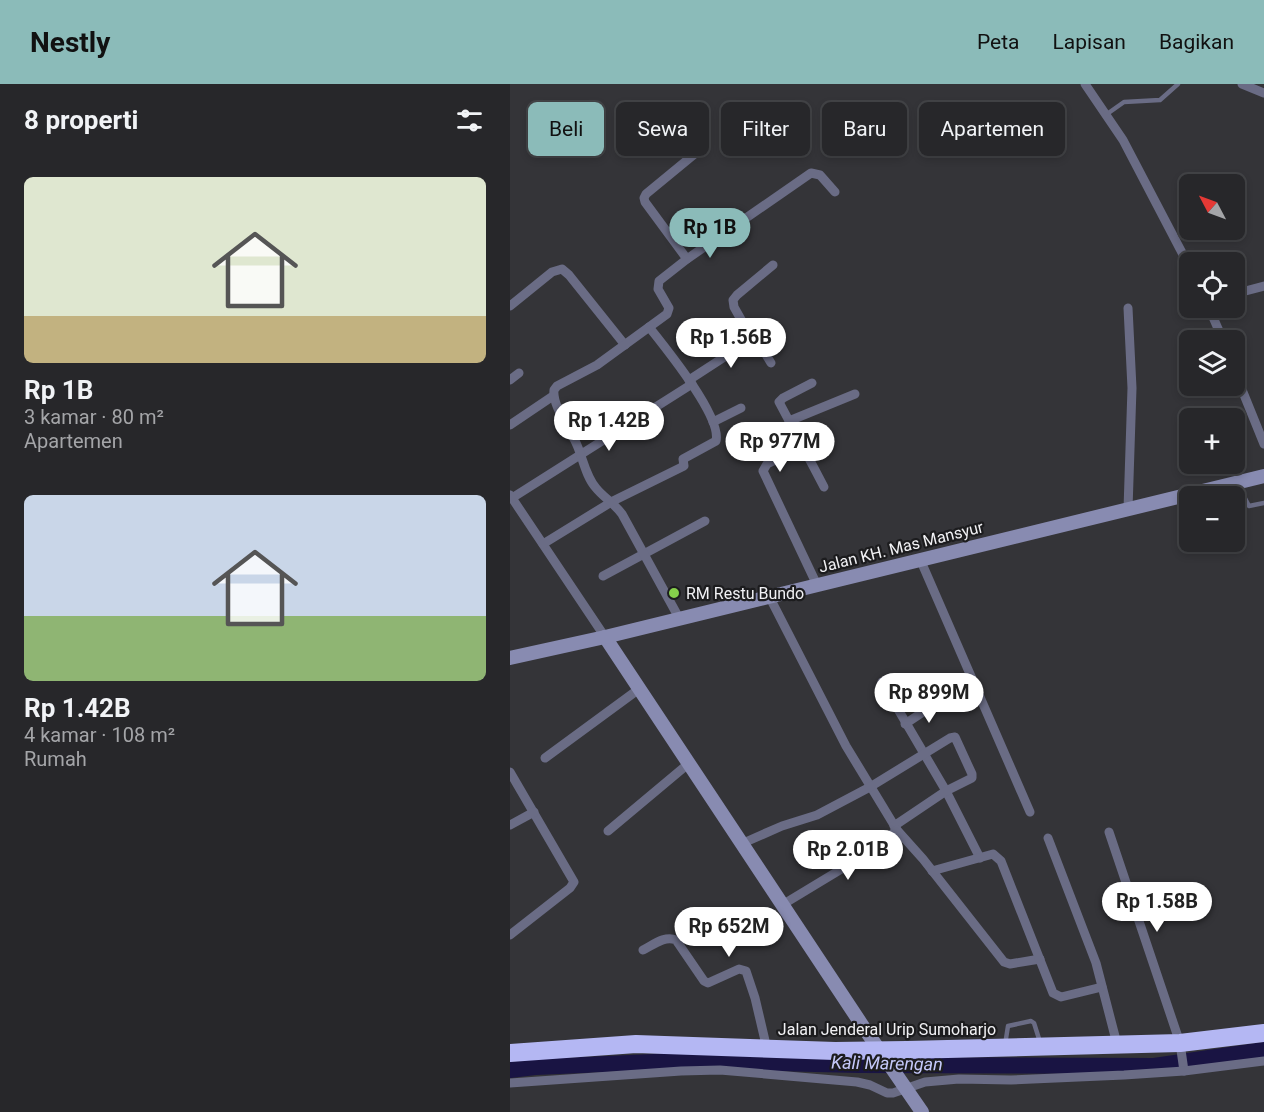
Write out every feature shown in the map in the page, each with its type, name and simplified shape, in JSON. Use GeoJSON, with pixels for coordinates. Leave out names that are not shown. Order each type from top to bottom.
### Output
{"type":"FeatureCollection","features":[{"type":"Feature","properties":{"kind":"highway","name":"Jalan Jenderal Urip Sumoharjo"},"geometry":{"type":"LineString","coordinates":[[510,1053],[636,1044],[883,1056],[1005,1047],[1117,1044],[1182,1058],[1264,1033]]}},
{"type":"Feature","properties":{"kind":"street"},"geometry":{"type":"LineString","coordinates":[[1085,84],[1107,114],[1156,200],[1182,252]]}},
{"type":"Feature","properties":{"kind":"street"},"geometry":{"type":"LineString","coordinates":[[1242,84],[1264,93]]}},
{"type":"Feature","properties":{"kind":"street"},"geometry":{"type":"LineString","coordinates":[[687,259],[644,199],[646,194],[692,156]]}},
{"type":"Feature","properties":{"kind":"street"},"geometry":{"type":"LineString","coordinates":[[510,425],[553,396],[557,386],[597,365],[667,314],[668,304],[658,289],[659,282],[687,259],[810,173],[820,175],[835,192]]}},
{"type":"Feature","properties":{"kind":"street"},"geometry":{"type":"LineString","coordinates":[[771,363],[758,341],[752,339],[734,308],[733,300],[773,266]]}},
{"type":"Feature","properties":{"kind":"street"},"geometry":{"type":"LineString","coordinates":[[510,306],[552,272],[562,269],[569,274],[625,345]]}},
{"type":"Feature","properties":{"kind":"street"},"geometry":{"type":"LineString","coordinates":[[1245,291],[1264,286]]}},
{"type":"Feature","properties":{"kind":"street"},"geometry":{"type":"LineString","coordinates":[[1128,308],[1132,388],[1128,509]]}},
{"type":"Feature","properties":{"kind":"street"},"geometry":{"type":"LineString","coordinates":[[543,544],[613,501],[684,466],[683,459],[715,442],[717,436],[713,422],[691,382],[649,327]]}},
{"type":"Feature","properties":{"kind":"street"},"geometry":{"type":"LineString","coordinates":[[752,339],[581,454],[511,496],[741,844],[922,1112]]}},
{"type":"Feature","properties":{"kind":"street"},"geometry":{"type":"LineString","coordinates":[[510,380],[519,373]]}},
{"type":"Feature","properties":{"kind":"street"},"geometry":{"type":"LineString","coordinates":[[812,383],[780,400],[779,405],[824,487]]}},
{"type":"Feature","properties":{"kind":"street"},"geometry":{"type":"LineString","coordinates":[[789,421],[855,394]]}},
{"type":"Feature","properties":{"kind":"street"},"geometry":{"type":"LineString","coordinates":[[553,396],[595,488],[613,501],[622,514],[679,618]]}},
{"type":"Feature","properties":{"kind":"street"},"geometry":{"type":"LineString","coordinates":[[1245,396],[1264,444]]}},
{"type":"Feature","properties":{"kind":"street"},"geometry":{"type":"LineString","coordinates":[[713,422],[741,408]]}},
{"type":"Feature","properties":{"kind":"street"},"geometry":{"type":"LineString","coordinates":[[803,447],[767,464],[763,471],[817,585]]}},
{"type":"Feature","properties":{"kind":"street","name":"Jalan KH. Mas Mansyur"},"geometry":{"type":"LineString","coordinates":[[510,658],[605,637],[1264,476]]}},
{"type":"Feature","properties":{"kind":"street"},"geometry":{"type":"LineString","coordinates":[[603,576],[705,521]]}},
{"type":"Feature","properties":{"kind":"street"},"geometry":{"type":"LineString","coordinates":[[920,559],[1030,812]]}},
{"type":"Feature","properties":{"kind":"street"},"geometry":{"type":"LineString","coordinates":[[769,596],[846,746],[896,828],[1004,962],[1010,964],[1040,960]]}},
{"type":"Feature","properties":{"kind":"street"},"geometry":{"type":"LineString","coordinates":[[882,682],[946,790],[980,858]]}},
{"type":"Feature","properties":{"kind":"street"},"geometry":{"type":"LineString","coordinates":[[545,758],[639,689]]}},
{"type":"Feature","properties":{"kind":"street"},"geometry":{"type":"LineString","coordinates":[[905,724],[938,702]]}},
{"type":"Feature","properties":{"kind":"street"},"geometry":{"type":"LineString","coordinates":[[741,844],[783,826],[817,815],[870,787],[953,737],[957,740],[973,776],[946,790],[862,856],[783,905]]}},
{"type":"Feature","properties":{"kind":"street"},"geometry":{"type":"LineString","coordinates":[[608,831],[688,764]]}},
{"type":"Feature","properties":{"kind":"street"},"geometry":{"type":"LineString","coordinates":[[510,772],[574,882],[570,888],[510,935]]}},
{"type":"Feature","properties":{"kind":"street"},"geometry":{"type":"LineString","coordinates":[[510,825],[534,812]]}},
{"type":"Feature","properties":{"kind":"street"},"geometry":{"type":"LineString","coordinates":[[1109,832],[1182,1058]]}},
{"type":"Feature","properties":{"kind":"street"},"geometry":{"type":"LineString","coordinates":[[1048,838],[1096,963],[1117,1044]]}},
{"type":"Feature","properties":{"kind":"street"},"geometry":{"type":"LineString","coordinates":[[932,871],[993,854],[999,857],[1053,993],[1061,997],[1102,987]]}},
{"type":"Feature","properties":{"kind":"street"},"geometry":{"type":"LineString","coordinates":[[642,950],[667,938],[673,938],[704,981],[708,983],[739,969],[746,971],[767,1049]]}},
{"type":"Feature","properties":{"kind":"street"},"geometry":{"type":"LineString","coordinates":[[510,1083],[720,1070],[857,1082],[893,1093],[903,1086],[925,1082],[959,1079],[1011,1080],[1182,1058],[1264,1061]]}},
{"type":"Feature","properties":{"kind":"lane"},"geometry":{"type":"LineString","coordinates":[[1107,114],[1124,102],[1160,100],[1178,84]]}},
{"type":"Feature","properties":{"kind":"lane"},"geometry":{"type":"LineString","coordinates":[[1237,482],[1249,506],[1264,503]]}},
{"type":"Feature","properties":{"kind":"lane"},"geometry":{"type":"LineString","coordinates":[[1005,1047],[1008,1026],[1031,1021],[1034,1023],[1042,1046]]}},
{"type":"Feature","properties":{"kind":"waterway","name":"Kali Marengan"},"geometry":{"type":"LineString","coordinates":[[510,1070],[678,1061],[859,1065],[1154,1066],[1264,1050]]}},
{"type":"Feature","properties":{"kind":"place","name":"RM Restu Bundo"},"geometry":{"type":"Point","coordinates":[674,593]}}]}
